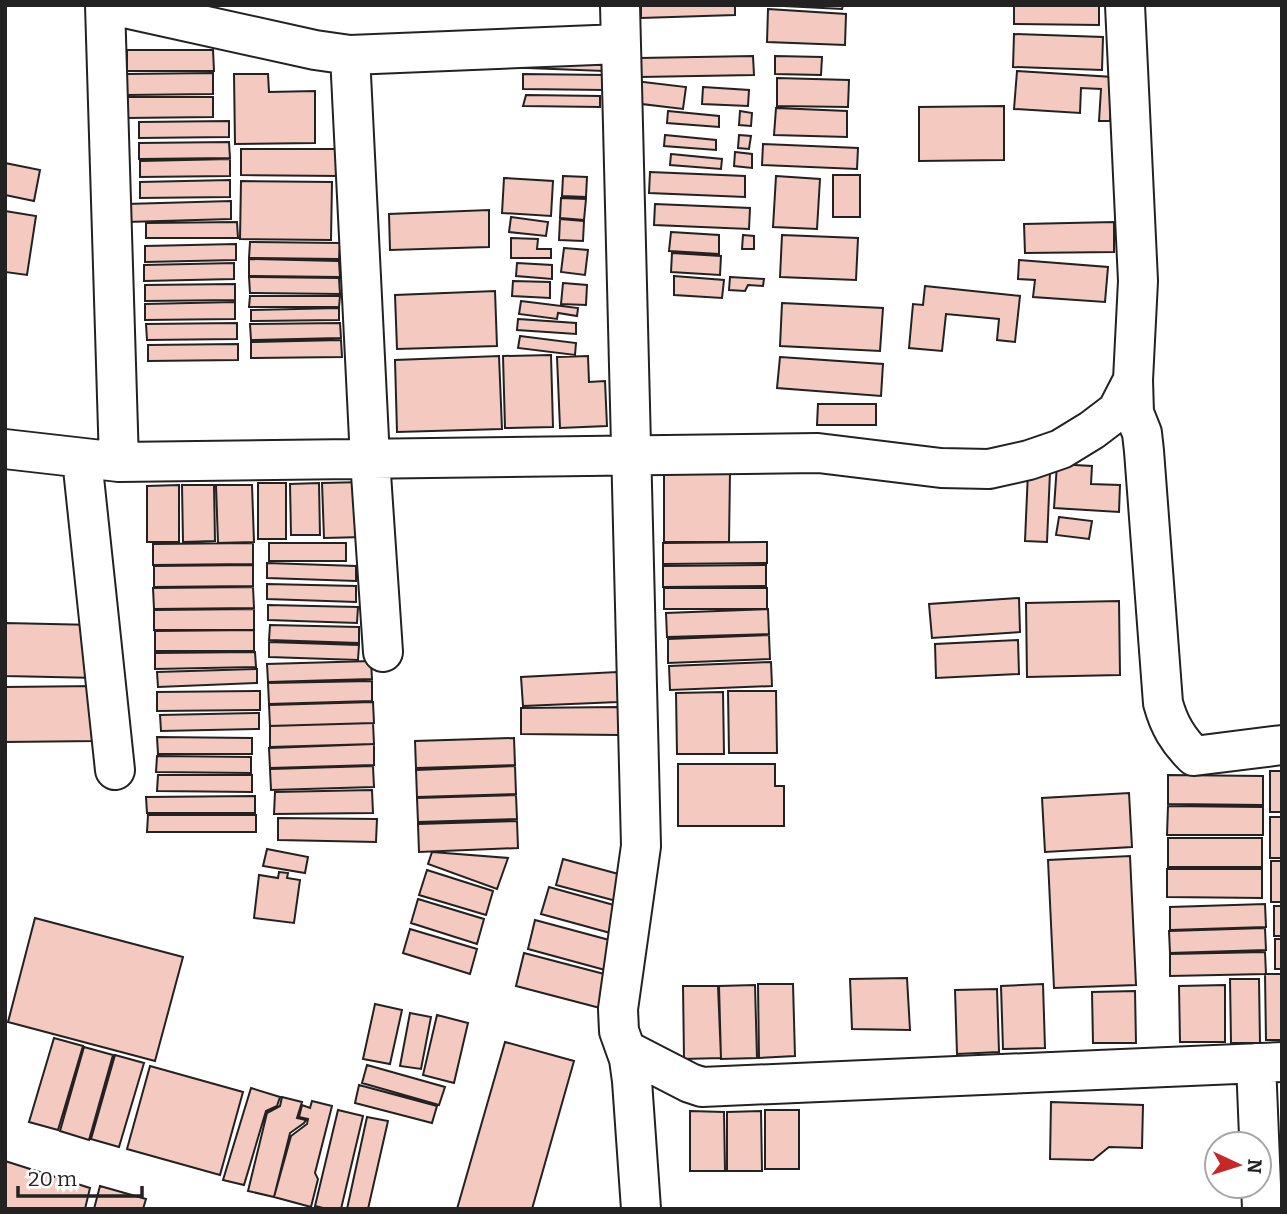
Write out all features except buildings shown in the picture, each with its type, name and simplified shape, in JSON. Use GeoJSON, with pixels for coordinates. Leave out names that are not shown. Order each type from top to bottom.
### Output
{"type":"FeatureCollection","features":[{"type":"Feature","properties":{"kind":"street"},"geometry":{"type":"LineString","coordinates":[[105,5],[100,461],[115,770]]}},
{"type":"Feature","properties":{"kind":"street"},"geometry":{"type":"LineString","coordinates":[[111,5],[350,55],[620,44]]}},
{"type":"Feature","properties":{"kind":"street"},"geometry":{"type":"LineString","coordinates":[[620,5],[641,846],[618,1009],[619,1031],[632,1081],[640,1209]]}},
{"type":"Feature","properties":{"kind":"street"},"geometry":{"type":"LineString","coordinates":[[1125,5],[1138,281],[1134,413],[1142,433],[1144,451],[1163,703],[1179,741],[1194,757],[1282,745]]}},
{"type":"Feature","properties":{"kind":"street"},"geometry":{"type":"LineString","coordinates":[[350,55],[370,459],[383,652]]}},
{"type":"Feature","properties":{"kind":"street"},"geometry":{"type":"LineString","coordinates":[[5,449],[100,461],[818,453],[941,468],[989,469],[1061,449],[1092,430],[1117,411],[1133,380]]}},
{"type":"Feature","properties":{"kind":"street"},"geometry":{"type":"LineString","coordinates":[[626,1050],[702,1087],[1269,1063],[1262,1209]]}}]}
